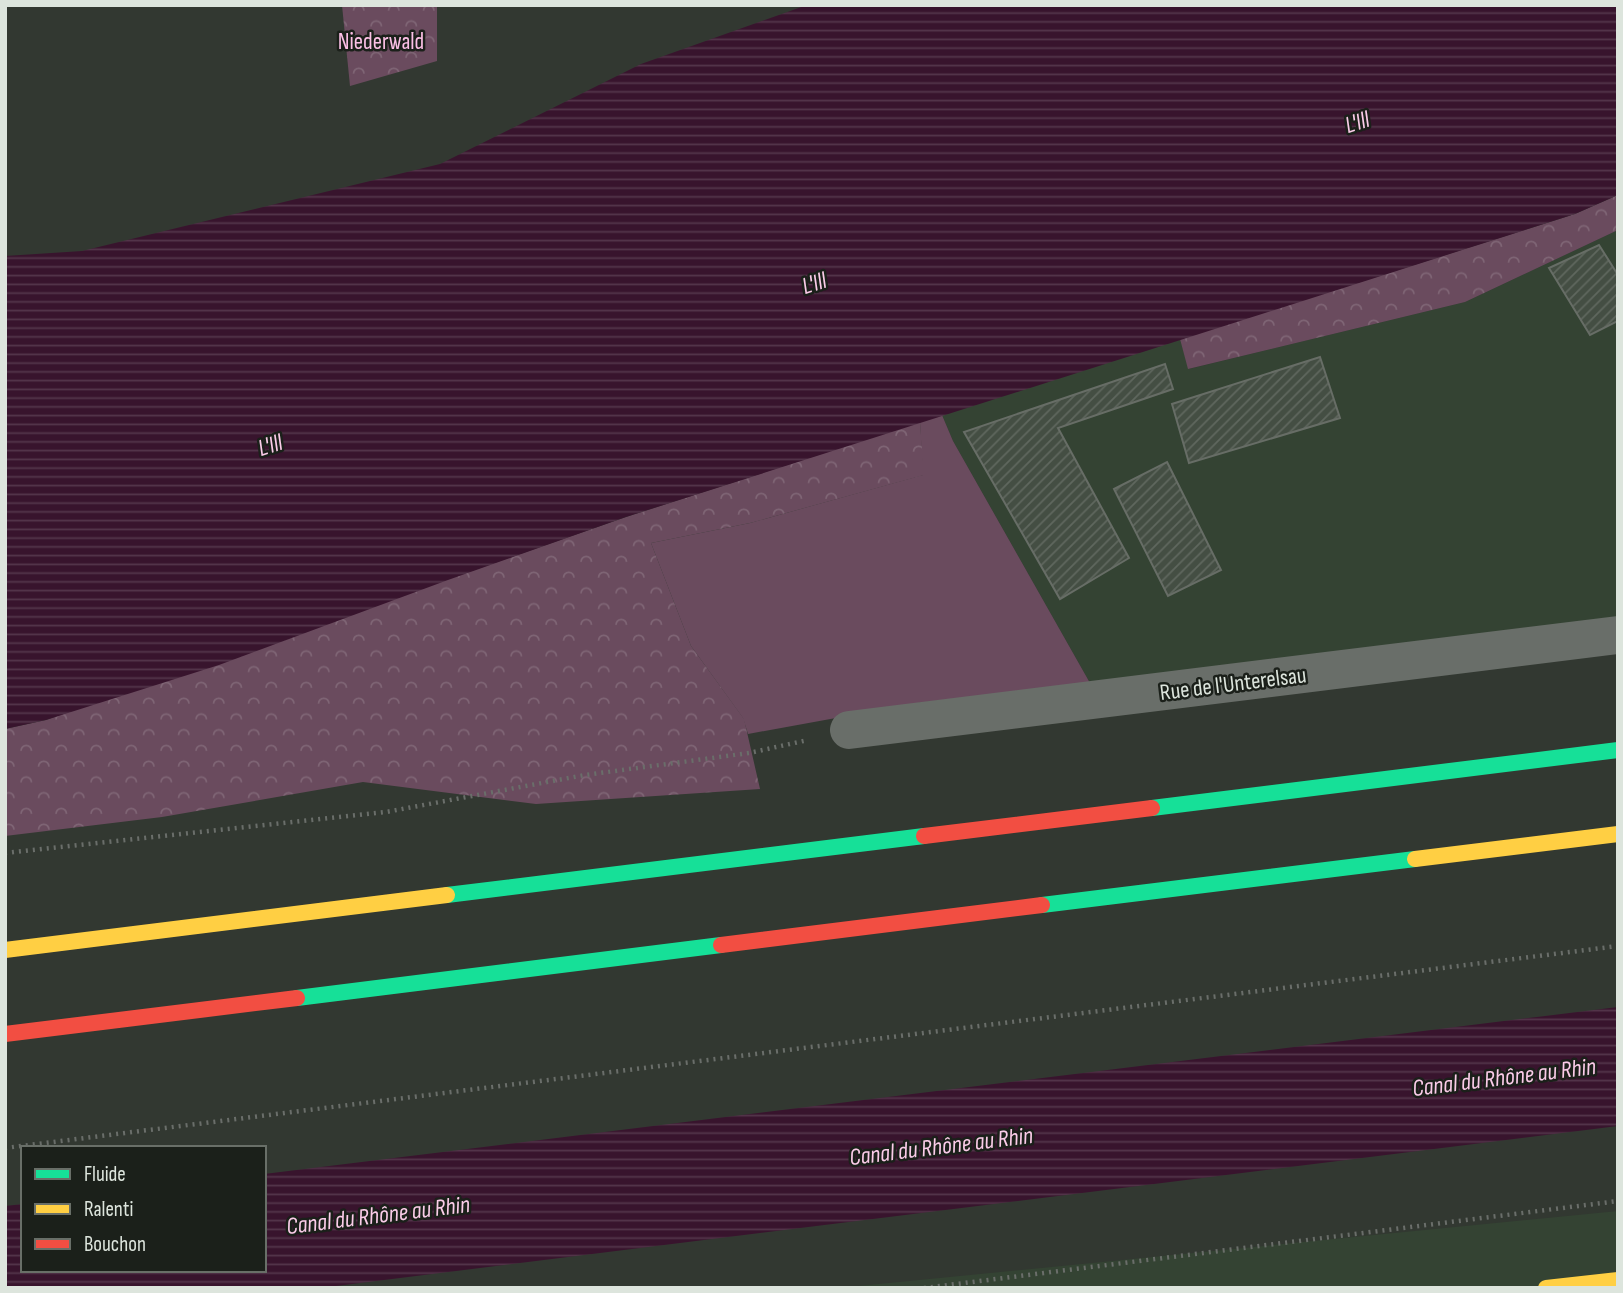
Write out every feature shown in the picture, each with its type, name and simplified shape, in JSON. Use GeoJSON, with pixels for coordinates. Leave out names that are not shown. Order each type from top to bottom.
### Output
{"type":"FeatureCollection","features":[{"type":"Feature","properties":{"kind":"main road"},"geometry":{"type":"LineString","coordinates":[[5,950],[1618,750]]}},
{"type":"Feature","properties":{"kind":"main road"},"geometry":{"type":"LineString","coordinates":[[5,1034],[1618,834]]}},
{"type":"Feature","properties":{"kind":"main road"},"geometry":{"type":"LineString","coordinates":[[1546,1288],[1618,1280]]}},
{"type":"Feature","properties":{"kind":"street","name":"Rue de l'Unterelsau"},"geometry":{"type":"LineString","coordinates":[[849,730],[1618,635]]}},
{"type":"Feature","properties":{"kind":"path"},"geometry":{"type":"LineString","coordinates":[[5,853],[386,811],[584,775],[749,754],[849,730]]}},
{"type":"Feature","properties":{"kind":"path"},"geometry":{"type":"LineString","coordinates":[[5,1148],[1618,946]]}},
{"type":"Feature","properties":{"kind":"path"},"geometry":{"type":"LineString","coordinates":[[924,1288],[1618,1201]]}},
{"type":"Feature","properties":{"kind":"shaded area"},"geometry":{"type":"Polygon","coordinates":[[[1618,230],[1618,618],[1090,683],[953,441],[942,415],[1180,339],[1189,369],[1465,302],[1618,230]]]}},
{"type":"Feature","properties":{"kind":"shaded area"},"geometry":{"type":"Polygon","coordinates":[[[1618,1211],[1618,1288],[838,1288],[1618,1211]]]}},
{"type":"Feature","properties":{"kind":"green space","name":"Niederwald"},"geometry":{"type":"Polygon","coordinates":[[[342,5],[437,5],[437,61],[350,86],[342,5]]]}},
{"type":"Feature","properties":{"kind":"green space"},"geometry":{"type":"Polygon","coordinates":[[[1618,195],[1618,230],[1465,302],[1188,369],[1180,339],[1575,214],[1618,195]]]}},
{"type":"Feature","properties":{"kind":"green space"},"geometry":{"type":"Polygon","coordinates":[[[942,415],[953,441],[1090,683],[918,703],[748,734],[743,718],[691,646],[651,543],[750,523],[923,475],[920,422],[942,415]]]}},
{"type":"Feature","properties":{"kind":"green space"},"geometry":{"type":"Polygon","coordinates":[[[920,422],[924,475],[750,523],[651,543],[691,646],[744,719],[760,789],[536,804],[363,782],[162,817],[5,836],[5,729],[46,720],[626,517],[920,422]]]}},
{"type":"Feature","properties":{"kind":"water","name":"L'Ill"},"geometry":{"type":"Polygon","coordinates":[[[807,5],[1618,5],[1618,195],[1575,214],[626,517],[219,665],[46,720],[5,729],[5,256],[82,251],[440,164],[641,64],[807,5]]]}},
{"type":"Feature","properties":{"kind":"water","name":"Canal du Rhône au Rhin"},"geometry":{"type":"Polygon","coordinates":[[[1618,1007],[1618,1126],[320,1288],[5,1288],[5,1206],[21,1204],[21,1272],[266,1272],[266,1174],[1618,1007]]]}},
{"type":"Feature","properties":{"kind":"building"},"geometry":{"type":"Polygon","coordinates":[[[1599,245],[1618,275],[1618,321],[1590,335],[1549,268],[1599,245]]]}},
{"type":"Feature","properties":{"kind":"building"},"geometry":{"type":"Polygon","coordinates":[[[1320,357],[1340,418],[1189,463],[1172,404],[1320,357]]]}},
{"type":"Feature","properties":{"kind":"building"},"geometry":{"type":"Polygon","coordinates":[[[1165,364],[1173,389],[1058,428],[1129,558],[1060,599],[964,432],[1165,364]]]}},
{"type":"Feature","properties":{"kind":"building"},"geometry":{"type":"Polygon","coordinates":[[[1167,462],[1221,570],[1168,596],[1114,489],[1167,462]]]}},
{"type":"Feature","properties":{"kind":"traffic: fast"},"geometry":{"type":"LineString","coordinates":[[1152,808],[1618,750]]}},
{"type":"Feature","properties":{"kind":"traffic: fast"},"geometry":{"type":"LineString","coordinates":[[447,895],[924,836]]}},
{"type":"Feature","properties":{"kind":"traffic: fast"},"geometry":{"type":"LineString","coordinates":[[1042,905],[1415,859]]}},
{"type":"Feature","properties":{"kind":"traffic: fast"},"geometry":{"type":"LineString","coordinates":[[297,998],[721,945]]}},
{"type":"Feature","properties":{"kind":"traffic: slow"},"geometry":{"type":"LineString","coordinates":[[1415,859],[1618,834]]}},
{"type":"Feature","properties":{"kind":"traffic: slow"},"geometry":{"type":"LineString","coordinates":[[5,950],[447,895]]}},
{"type":"Feature","properties":{"kind":"traffic: slow"},"geometry":{"type":"LineString","coordinates":[[1546,1288],[1618,1280]]}},
{"type":"Feature","properties":{"kind":"traffic: jam"},"geometry":{"type":"LineString","coordinates":[[924,836],[1152,808]]}},
{"type":"Feature","properties":{"kind":"traffic: jam"},"geometry":{"type":"LineString","coordinates":[[721,945],[1042,905]]}},
{"type":"Feature","properties":{"kind":"traffic: jam"},"geometry":{"type":"LineString","coordinates":[[5,1034],[297,998]]}}]}
